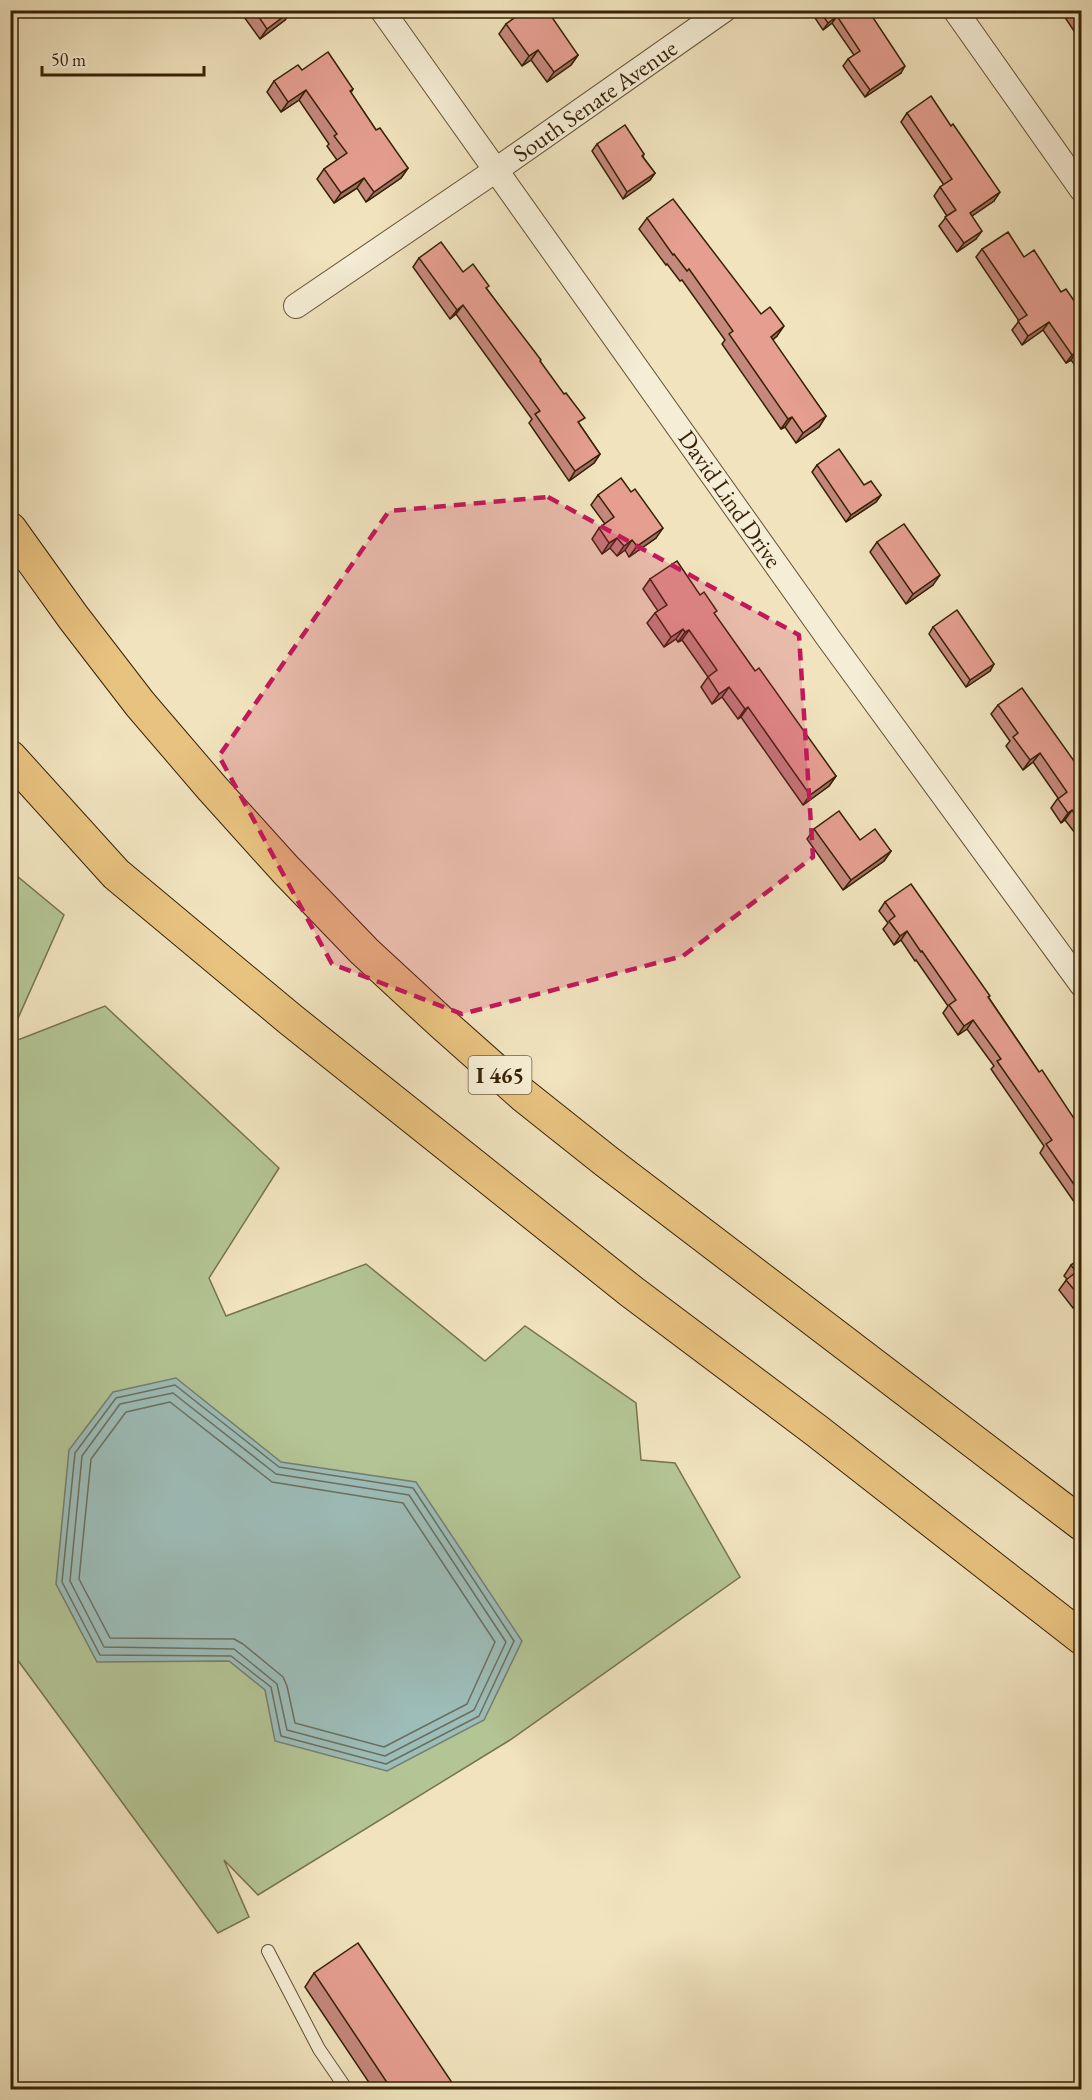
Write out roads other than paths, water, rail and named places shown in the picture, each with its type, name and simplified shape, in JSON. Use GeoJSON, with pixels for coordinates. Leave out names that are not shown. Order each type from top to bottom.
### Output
{"type":"FeatureCollection","features":[{"type":"Feature","properties":{"kind":"highway","name":"I 465"},"geometry":{"type":"LineString","coordinates":[[10,530],[133,695],[212,788],[286,870],[364,951],[435,1017],[523,1095],[606,1161],[1082,1524]]}},
{"type":"Feature","properties":{"kind":"highway"},"geometry":{"type":"LineString","coordinates":[[10,757],[116,874],[290,1019],[632,1292],[817,1431],[1082,1638]]}},
{"type":"Feature","properties":{"kind":"street","name":"David Lind Drive"},"geometry":{"type":"LineString","coordinates":[[382,10],[822,629],[1082,985]]}},
{"type":"Feature","properties":{"kind":"street","name":"South Senate Avenue"},"geometry":{"type":"LineString","coordinates":[[296,306],[496,170],[724,10]]}},
{"type":"Feature","properties":{"kind":"street"},"geometry":{"type":"LineString","coordinates":[[955,10],[1082,190]]}},
{"type":"Feature","properties":{"kind":"lane"},"geometry":{"type":"LineString","coordinates":[[268,1951],[319,2049],[347,2090]]}},
{"type":"Feature","properties":{"kind":"water"},"geometry":{"type":"Polygon","coordinates":[[[176,1378],[281,1462],[416,1482],[522,1641],[484,1720],[387,1771],[275,1741],[265,1690],[229,1661],[97,1662],[56,1584],[69,1450],[113,1392],[176,1378]]]}}]}
